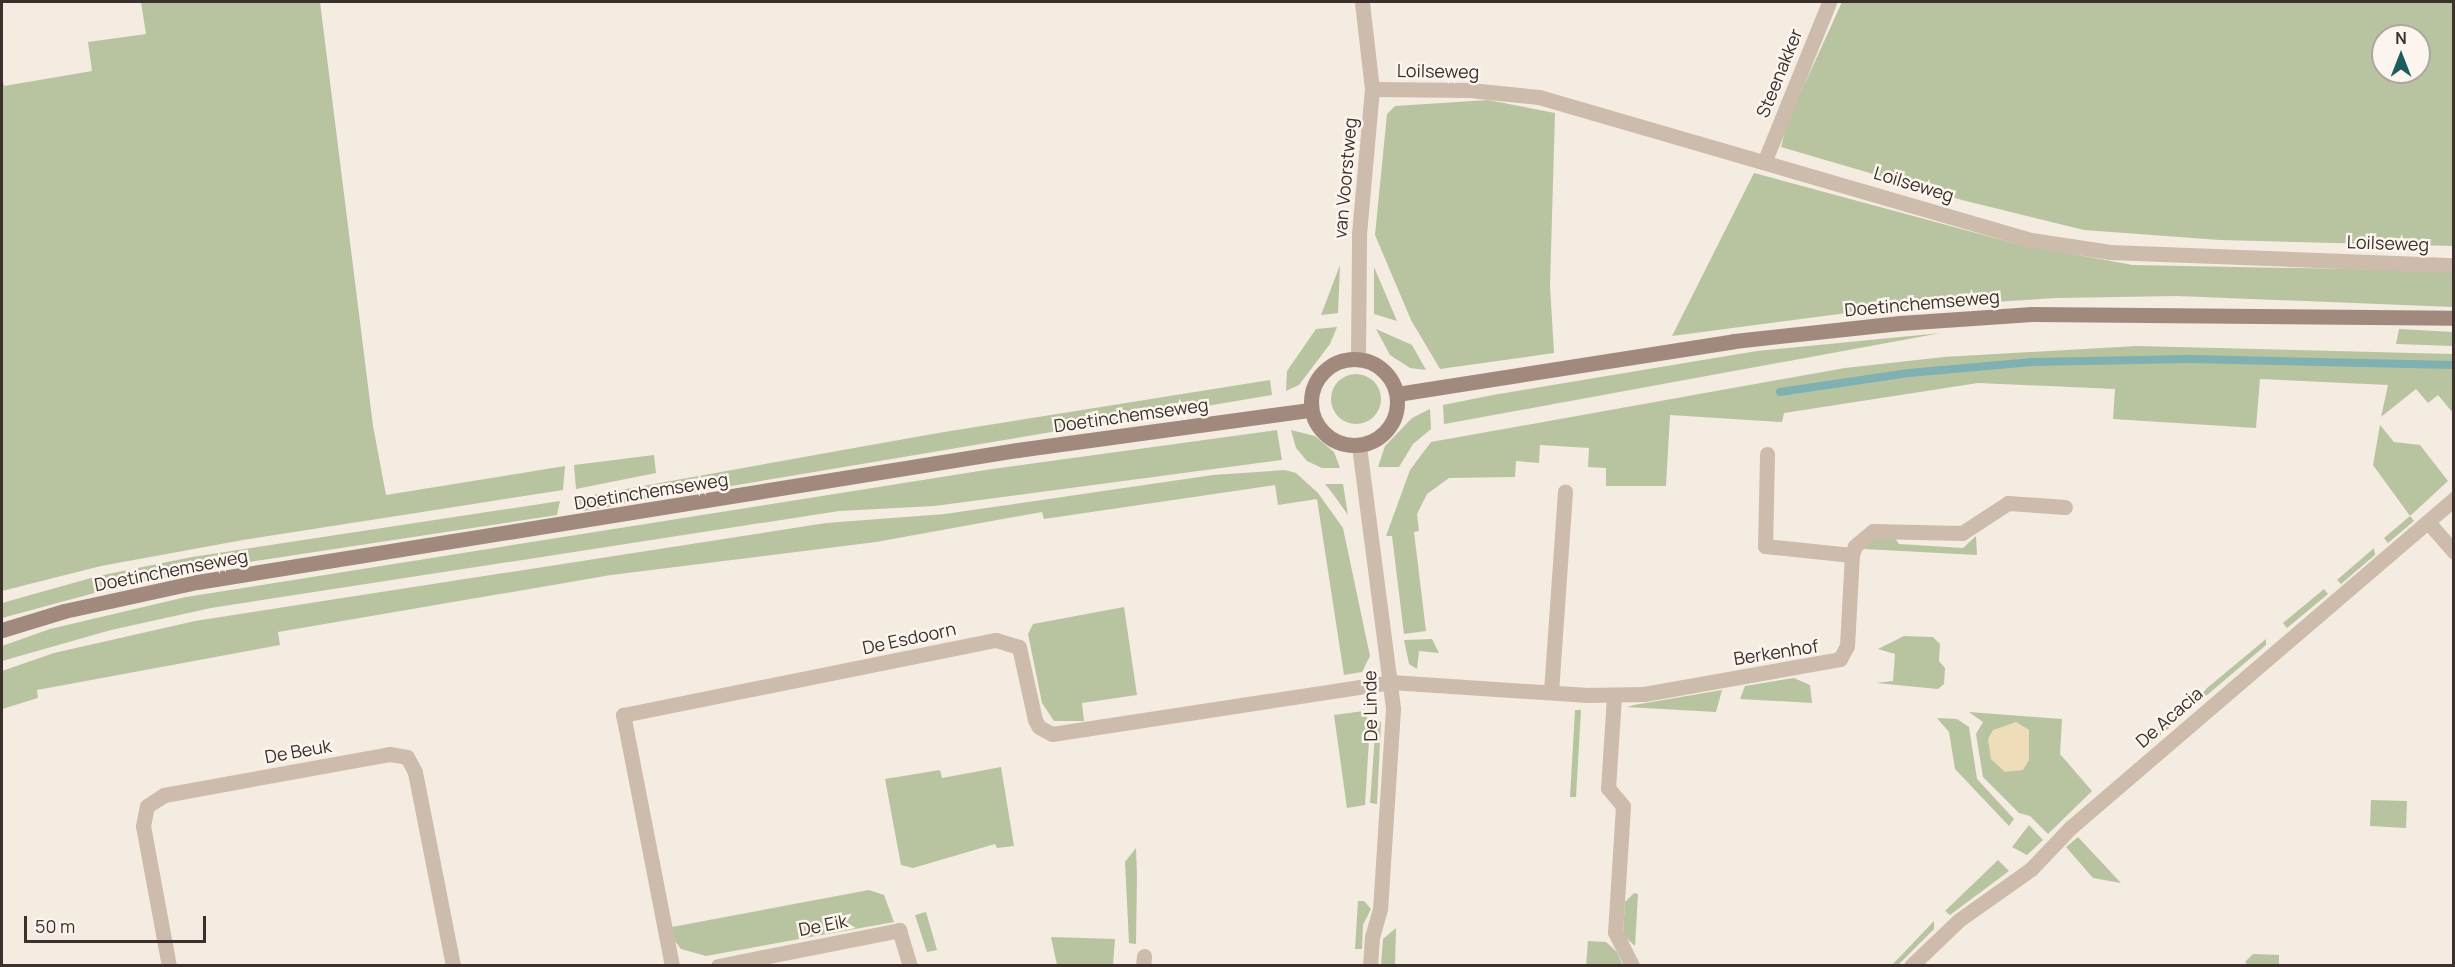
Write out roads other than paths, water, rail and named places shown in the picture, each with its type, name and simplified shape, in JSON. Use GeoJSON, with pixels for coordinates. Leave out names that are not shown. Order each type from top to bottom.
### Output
{"type":"FeatureCollection","features":[{"type":"Feature","properties":{"kind":"main road","name":"Doetinchemseweg"},"geometry":{"type":"LineString","coordinates":[[1397,394],[1734,341],[1900,323],[2044,314],[2454,318]]}},
{"type":"Feature","properties":{"kind":"main road"},"geometry":{"type":"LineString","coordinates":[[1358,358],[1376,364],[1390,376],[1397,394],[1397,412],[1389,428],[1376,440],[1359,446],[1337,443],[1320,430],[1310,410],[1311,390],[1321,373],[1338,361],[1358,358]]}},
{"type":"Feature","properties":{"kind":"main road","name":"Doetinchemseweg"},"geometry":{"type":"LineString","coordinates":[[2,630],[64,611],[197,582],[1017,450],[1310,410]]}},
{"type":"Feature","properties":{"kind":"street","name":"van Voorstweg"},"geometry":{"type":"LineString","coordinates":[[1358,358],[1359,234],[1371,90],[1362,2]]}},
{"type":"Feature","properties":{"kind":"street","name":"Steenakker"},"geometry":{"type":"LineString","coordinates":[[1765,160],[1829,2]]}},
{"type":"Feature","properties":{"kind":"street","name":"Loilseweg"},"geometry":{"type":"LineString","coordinates":[[1371,90],[1470,90],[1539,97],[1765,160],[2031,240],[2110,252],[2454,265]]}},
{"type":"Feature","properties":{"kind":"street","name":"De Linde"},"geometry":{"type":"LineString","coordinates":[[1359,446],[1391,682],[1392,728],[1380,909],[1372,937],[1370,966]]}},
{"type":"Feature","properties":{"kind":"street"},"geometry":{"type":"LineString","coordinates":[[1767,454],[1765,546],[1852,555],[1863,537],[1873,531],[1962,533],[2008,502],[2065,507]]}},
{"type":"Feature","properties":{"kind":"street"},"geometry":{"type":"LineString","coordinates":[[1551,693],[1565,491]]}},
{"type":"Feature","properties":{"kind":"street","name":"De Acacia"},"geometry":{"type":"LineString","coordinates":[[1911,966],[1959,920],[2031,869],[2070,828],[2454,499]]}},
{"type":"Feature","properties":{"kind":"street"},"geometry":{"type":"LineString","coordinates":[[2428,522],[2454,552]]}},
{"type":"Feature","properties":{"kind":"street","name":"Berkenhof"},"geometry":{"type":"LineString","coordinates":[[1391,682],[1614,696],[1840,659],[1847,646],[1852,555]]}},
{"type":"Feature","properties":{"kind":"street","name":"De Esdoorn"},"geometry":{"type":"LineString","coordinates":[[672,966],[622,715],[996,640],[1019,646],[1035,720],[1039,727],[1052,734],[1391,682]]}},
{"type":"Feature","properties":{"kind":"street"},"geometry":{"type":"LineString","coordinates":[[1614,696],[1608,789],[1623,806],[1615,933],[1632,966]]}},
{"type":"Feature","properties":{"kind":"street","name":"De Beuk"},"geometry":{"type":"LineString","coordinates":[[169,966],[143,826],[147,806],[164,795],[389,754],[407,757],[415,772],[453,966]]}},
{"type":"Feature","properties":{"kind":"street","name":"De Eik"},"geometry":{"type":"LineString","coordinates":[[718,966],[899,930],[910,966]]}},
{"type":"Feature","properties":{"kind":"waterway"},"geometry":{"type":"LineString","coordinates":[[1780,392],[1909,373],[2033,362],[2190,359],[2454,365]]}}]}
